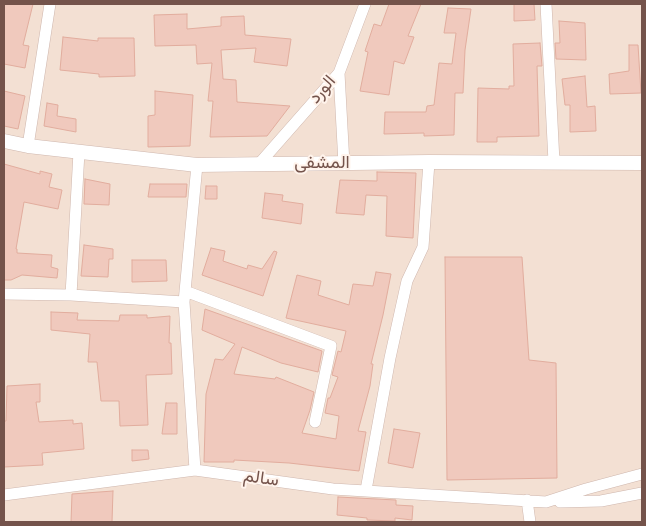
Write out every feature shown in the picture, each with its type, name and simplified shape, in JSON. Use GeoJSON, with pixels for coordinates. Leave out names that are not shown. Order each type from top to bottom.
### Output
{"type":"FeatureCollection","features":[{"type":"Feature","properties":{"kind":"street"},"geometry":{"type":"LineString","coordinates":[[28,146],[50,4]]}},
{"type":"Feature","properties":{"kind":"street","name":"الورد"},"geometry":{"type":"LineString","coordinates":[[259,164],[339,73],[365,4]]}},
{"type":"Feature","properties":{"kind":"street"},"geometry":{"type":"LineString","coordinates":[[546,4],[554,162]]}},
{"type":"Feature","properties":{"kind":"street"},"geometry":{"type":"LineString","coordinates":[[339,73],[344,164]]}},
{"type":"Feature","properties":{"kind":"street","name":"المشفى"},"geometry":{"type":"LineString","coordinates":[[4,141],[28,146],[197,165],[429,162],[642,163]]}},
{"type":"Feature","properties":{"kind":"street"},"geometry":{"type":"LineString","coordinates":[[71,295],[79,152]]}},
{"type":"Feature","properties":{"kind":"street"},"geometry":{"type":"LineString","coordinates":[[366,490],[390,358],[407,281],[423,247],[429,162]]}},
{"type":"Feature","properties":{"kind":"street"},"geometry":{"type":"LineString","coordinates":[[195,470],[185,297],[197,165]]}},
{"type":"Feature","properties":{"kind":"street"},"geometry":{"type":"LineString","coordinates":[[4,294],[185,297],[331,346],[315,422]]}},
{"type":"Feature","properties":{"kind":"street","name":"سالم"},"geometry":{"type":"LineString","coordinates":[[4,495],[195,470],[333,489],[546,502]]}},
{"type":"Feature","properties":{"kind":"street"},"geometry":{"type":"LineString","coordinates":[[546,502],[642,474]]}},
{"type":"Feature","properties":{"kind":"street"},"geometry":{"type":"LineString","coordinates":[[546,502],[601,500],[642,493]]}},
{"type":"Feature","properties":{"kind":"street"},"geometry":{"type":"LineString","coordinates":[[524,500],[530,522]]}},
{"type":"Feature","properties":{"kind":"shaded area"},"geometry":{"type":"Polygon","coordinates":[[[4,4],[642,4],[642,522],[4,522],[4,4]]]}},
{"type":"Feature","properties":{"kind":"building"},"geometry":{"type":"Polygon","coordinates":[[[4,4],[33,4],[23,45],[29,46],[25,68],[4,64],[4,4]]]}},
{"type":"Feature","properties":{"kind":"building"},"geometry":{"type":"Polygon","coordinates":[[[389,4],[421,4],[408,36],[414,37],[404,64],[394,61],[389,95],[360,91],[368,52],[365,51],[374,24],[381,26],[389,4]]]}},
{"type":"Feature","properties":{"kind":"building"},"geometry":{"type":"Polygon","coordinates":[[[514,4],[534,4],[535,20],[514,21],[514,4]]]}},
{"type":"Feature","properties":{"kind":"building"},"geometry":{"type":"Polygon","coordinates":[[[448,8],[471,9],[465,50],[463,93],[455,93],[454,135],[424,136],[424,133],[384,134],[385,112],[426,112],[427,106],[434,105],[439,63],[452,64],[456,33],[444,33],[448,8]]]}},
{"type":"Feature","properties":{"kind":"building"},"geometry":{"type":"Polygon","coordinates":[[[187,14],[187,29],[221,26],[221,17],[244,16],[245,35],[291,39],[287,66],[254,62],[256,48],[221,50],[223,79],[236,80],[237,102],[290,106],[267,136],[210,137],[213,101],[208,101],[212,63],[197,64],[196,45],[155,46],[154,15],[187,14]]]}},
{"type":"Feature","properties":{"kind":"building"},"geometry":{"type":"Polygon","coordinates":[[[559,21],[585,23],[586,60],[556,59],[555,43],[560,43],[559,21]]]}},
{"type":"Feature","properties":{"kind":"building"},"geometry":{"type":"Polygon","coordinates":[[[63,37],[98,41],[98,38],[134,38],[135,76],[99,77],[99,74],[60,70],[63,37]]]}},
{"type":"Feature","properties":{"kind":"building"},"geometry":{"type":"Polygon","coordinates":[[[540,43],[542,66],[537,66],[539,136],[497,137],[497,142],[477,142],[478,88],[509,89],[509,86],[514,86],[513,44],[540,43]]]}},
{"type":"Feature","properties":{"kind":"building"},"geometry":{"type":"Polygon","coordinates":[[[629,45],[638,45],[641,93],[610,94],[609,74],[629,71],[629,45]]]}},
{"type":"Feature","properties":{"kind":"building"},"geometry":{"type":"Polygon","coordinates":[[[585,76],[587,107],[595,106],[596,131],[570,132],[570,105],[565,105],[562,79],[585,76]]]}},
{"type":"Feature","properties":{"kind":"building"},"geometry":{"type":"Polygon","coordinates":[[[4,91],[25,96],[18,129],[4,126],[4,91]]]}},
{"type":"Feature","properties":{"kind":"building"},"geometry":{"type":"Polygon","coordinates":[[[155,91],[193,95],[190,146],[148,147],[148,116],[155,115],[155,91]]]}},
{"type":"Feature","properties":{"kind":"building"},"geometry":{"type":"Polygon","coordinates":[[[47,103],[58,105],[57,116],[76,119],[76,132],[44,126],[47,103]]]}},
{"type":"Feature","properties":{"kind":"building"},"geometry":{"type":"Polygon","coordinates":[[[4,164],[40,174],[40,171],[52,174],[49,187],[62,190],[58,209],[24,202],[16,249],[17,253],[52,255],[51,267],[58,269],[57,278],[22,275],[11,280],[4,280],[4,164]]]}},
{"type":"Feature","properties":{"kind":"building"},"geometry":{"type":"Polygon","coordinates":[[[377,172],[416,173],[413,238],[386,236],[387,196],[366,195],[364,215],[336,213],[340,180],[377,181],[377,172]]]}},
{"type":"Feature","properties":{"kind":"building"},"geometry":{"type":"Polygon","coordinates":[[[85,179],[110,184],[109,205],[84,204],[85,179]]]}},
{"type":"Feature","properties":{"kind":"building"},"geometry":{"type":"Polygon","coordinates":[[[150,184],[187,184],[186,197],[148,197],[150,184]]]}},
{"type":"Feature","properties":{"kind":"building"},"geometry":{"type":"Polygon","coordinates":[[[206,186],[217,186],[217,199],[205,199],[206,186]]]}},
{"type":"Feature","properties":{"kind":"building"},"geometry":{"type":"Polygon","coordinates":[[[265,193],[283,195],[282,201],[303,204],[301,224],[262,218],[265,193]]]}},
{"type":"Feature","properties":{"kind":"building"},"geometry":{"type":"Polygon","coordinates":[[[84,245],[113,249],[113,259],[109,259],[108,277],[81,276],[84,245]]]}},
{"type":"Feature","properties":{"kind":"building"},"geometry":{"type":"Polygon","coordinates":[[[211,248],[225,251],[223,261],[247,269],[248,265],[262,269],[274,251],[277,252],[263,296],[202,275],[211,248]]]}},
{"type":"Feature","properties":{"kind":"building"},"geometry":{"type":"Polygon","coordinates":[[[445,257],[522,257],[529,360],[556,363],[557,478],[447,480],[445,257]]]}},
{"type":"Feature","properties":{"kind":"building"},"geometry":{"type":"Polygon","coordinates":[[[132,260],[166,260],[167,281],[132,282],[132,260]]]}},
{"type":"Feature","properties":{"kind":"building"},"geometry":{"type":"Polygon","coordinates":[[[376,272],[391,274],[371,364],[373,364],[370,386],[358,431],[366,432],[359,471],[289,463],[234,460],[234,462],[204,462],[206,394],[215,359],[223,360],[235,344],[202,330],[205,309],[322,351],[318,372],[281,363],[242,347],[234,374],[275,379],[276,377],[314,392],[302,433],[336,439],[339,416],[325,413],[328,398],[330,398],[338,377],[332,375],[338,351],[341,352],[346,331],[286,318],[297,275],[321,281],[318,295],[349,305],[353,284],[373,286],[376,272]]]}},
{"type":"Feature","properties":{"kind":"building"},"geometry":{"type":"Polygon","coordinates":[[[51,312],[78,313],[77,320],[119,321],[120,315],[147,315],[147,318],[170,316],[169,343],[171,343],[172,374],[146,375],[148,425],[120,426],[119,401],[101,401],[97,362],[88,362],[90,334],[51,330],[51,312]]]}},
{"type":"Feature","properties":{"kind":"building"},"geometry":{"type":"Polygon","coordinates":[[[40,384],[40,402],[36,402],[39,422],[73,420],[73,424],[82,423],[84,449],[42,453],[43,465],[4,467],[4,421],[6,421],[7,386],[40,384]]]}},
{"type":"Feature","properties":{"kind":"building"},"geometry":{"type":"Polygon","coordinates":[[[166,403],[177,403],[177,434],[162,434],[166,403]]]}},
{"type":"Feature","properties":{"kind":"building"},"geometry":{"type":"Polygon","coordinates":[[[394,429],[420,433],[413,468],[388,463],[394,429]]]}},
{"type":"Feature","properties":{"kind":"building"},"geometry":{"type":"Polygon","coordinates":[[[132,450],[148,450],[149,459],[132,461],[132,450]]]}},
{"type":"Feature","properties":{"kind":"building"},"geometry":{"type":"Polygon","coordinates":[[[113,491],[112,522],[71,522],[72,494],[113,491]]]}},
{"type":"Feature","properties":{"kind":"building"},"geometry":{"type":"Polygon","coordinates":[[[338,497],[396,500],[396,505],[413,506],[412,520],[395,518],[395,521],[367,520],[367,518],[337,515],[338,497]]]}}]}
